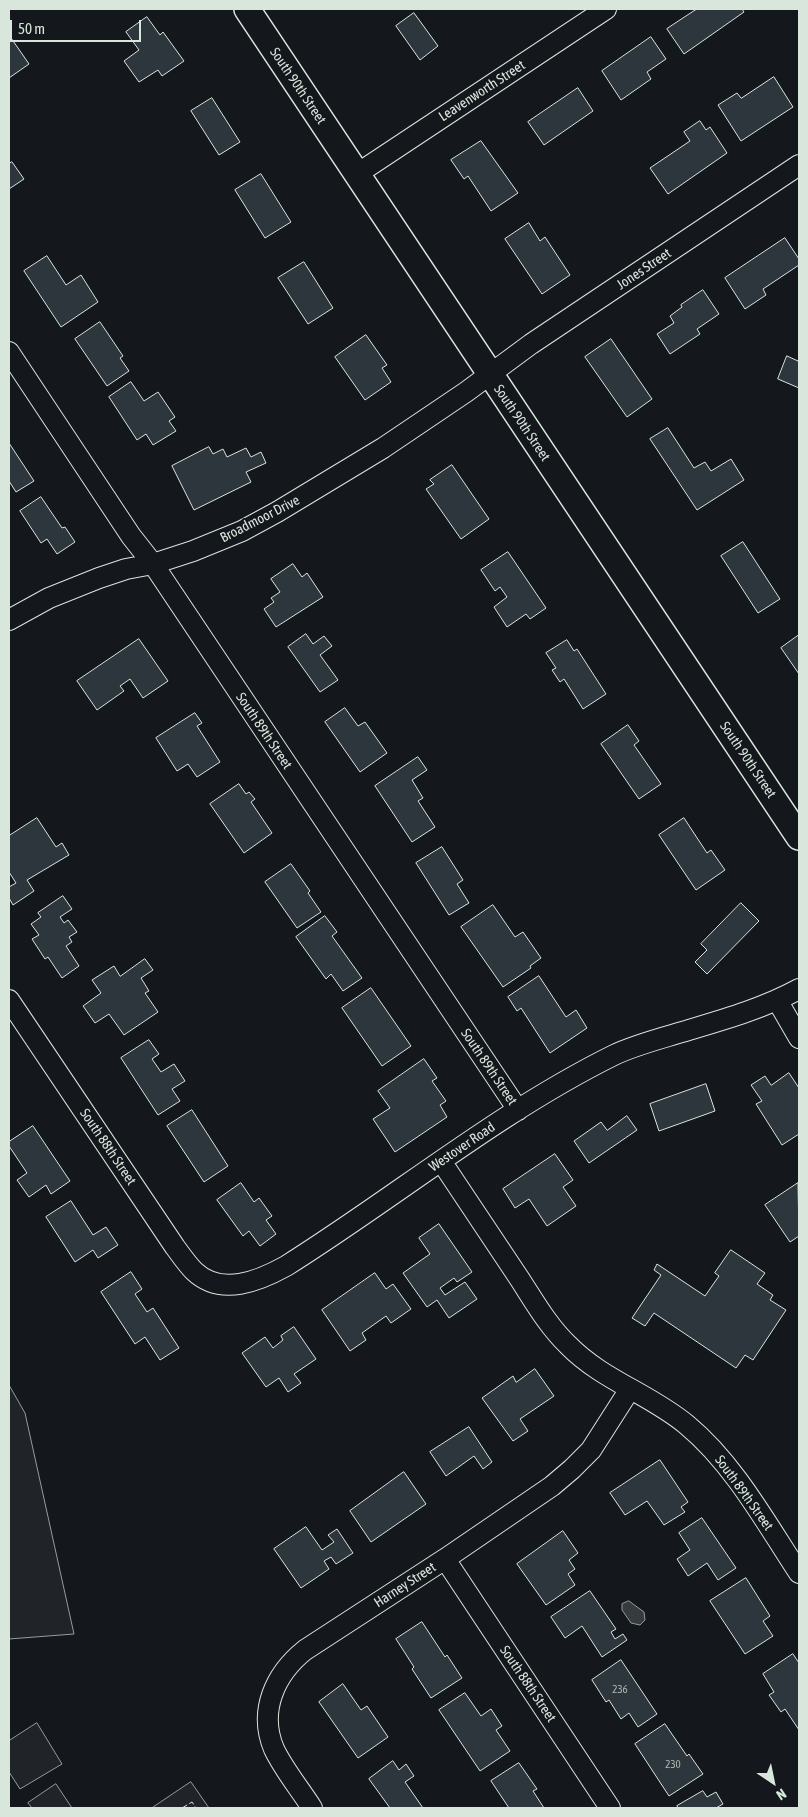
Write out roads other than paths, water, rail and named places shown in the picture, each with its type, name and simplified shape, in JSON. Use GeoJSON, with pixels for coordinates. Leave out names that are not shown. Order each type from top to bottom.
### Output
{"type":"FeatureCollection","features":[{"type":"Feature","properties":{"kind":"main road","name":"South 90th Street"},"geometry":{"type":"LineString","coordinates":[[246,9],[799,837]]}},
{"type":"Feature","properties":{"kind":"street","name":"Leavenworth Street"},"geometry":{"type":"LineString","coordinates":[[357,174],[606,9]]}},
{"type":"Feature","properties":{"kind":"street","name":"Jones Street"},"geometry":{"type":"LineString","coordinates":[[490,375],[532,344],[799,165]]}},
{"type":"Feature","properties":{"kind":"street","name":"South 89th Street"},"geometry":{"type":"LineString","coordinates":[[9,352],[518,1110]]}},
{"type":"Feature","properties":{"kind":"street","name":"Broadmoor Drive"},"geometry":{"type":"LineString","coordinates":[[9,620],[49,598],[99,578],[193,551],[242,531],[383,448],[490,375]]}},
{"type":"Feature","properties":{"kind":"street","name":"Westover Road"},"geometry":{"type":"LineString","coordinates":[[217,1283],[234,1285],[250,1282],[286,1266],[518,1110],[574,1076],[616,1054],[646,1042],[730,1018],[789,994]]}},
{"type":"Feature","properties":{"kind":"street"},"geometry":{"type":"LineString","coordinates":[[789,994],[799,1012]]}},
{"type":"Feature","properties":{"kind":"street"},"geometry":{"type":"LineString","coordinates":[[789,994],[799,1038]]}},
{"type":"Feature","properties":{"kind":"street","name":"South 88th Street"},"geometry":{"type":"LineString","coordinates":[[9,1000],[175,1247],[194,1271],[200,1276],[217,1283]]}},
{"type":"Feature","properties":{"kind":"street","name":"South 89th Street"},"geometry":{"type":"LineString","coordinates":[[441,1161],[554,1330],[583,1359],[630,1389],[656,1402],[707,1443],[730,1470],[799,1573]]}},
{"type":"Feature","properties":{"kind":"street","name":"Harney Street"},"geometry":{"type":"LineString","coordinates":[[312,1808],[281,1762],[274,1748],[268,1727],[269,1706],[273,1690],[281,1674],[293,1659],[305,1650],[445,1559],[552,1486],[591,1450],[630,1389]]}},
{"type":"Feature","properties":{"kind":"street","name":"South 88th Street"},"geometry":{"type":"LineString","coordinates":[[445,1559],[610,1808]]}}]}
